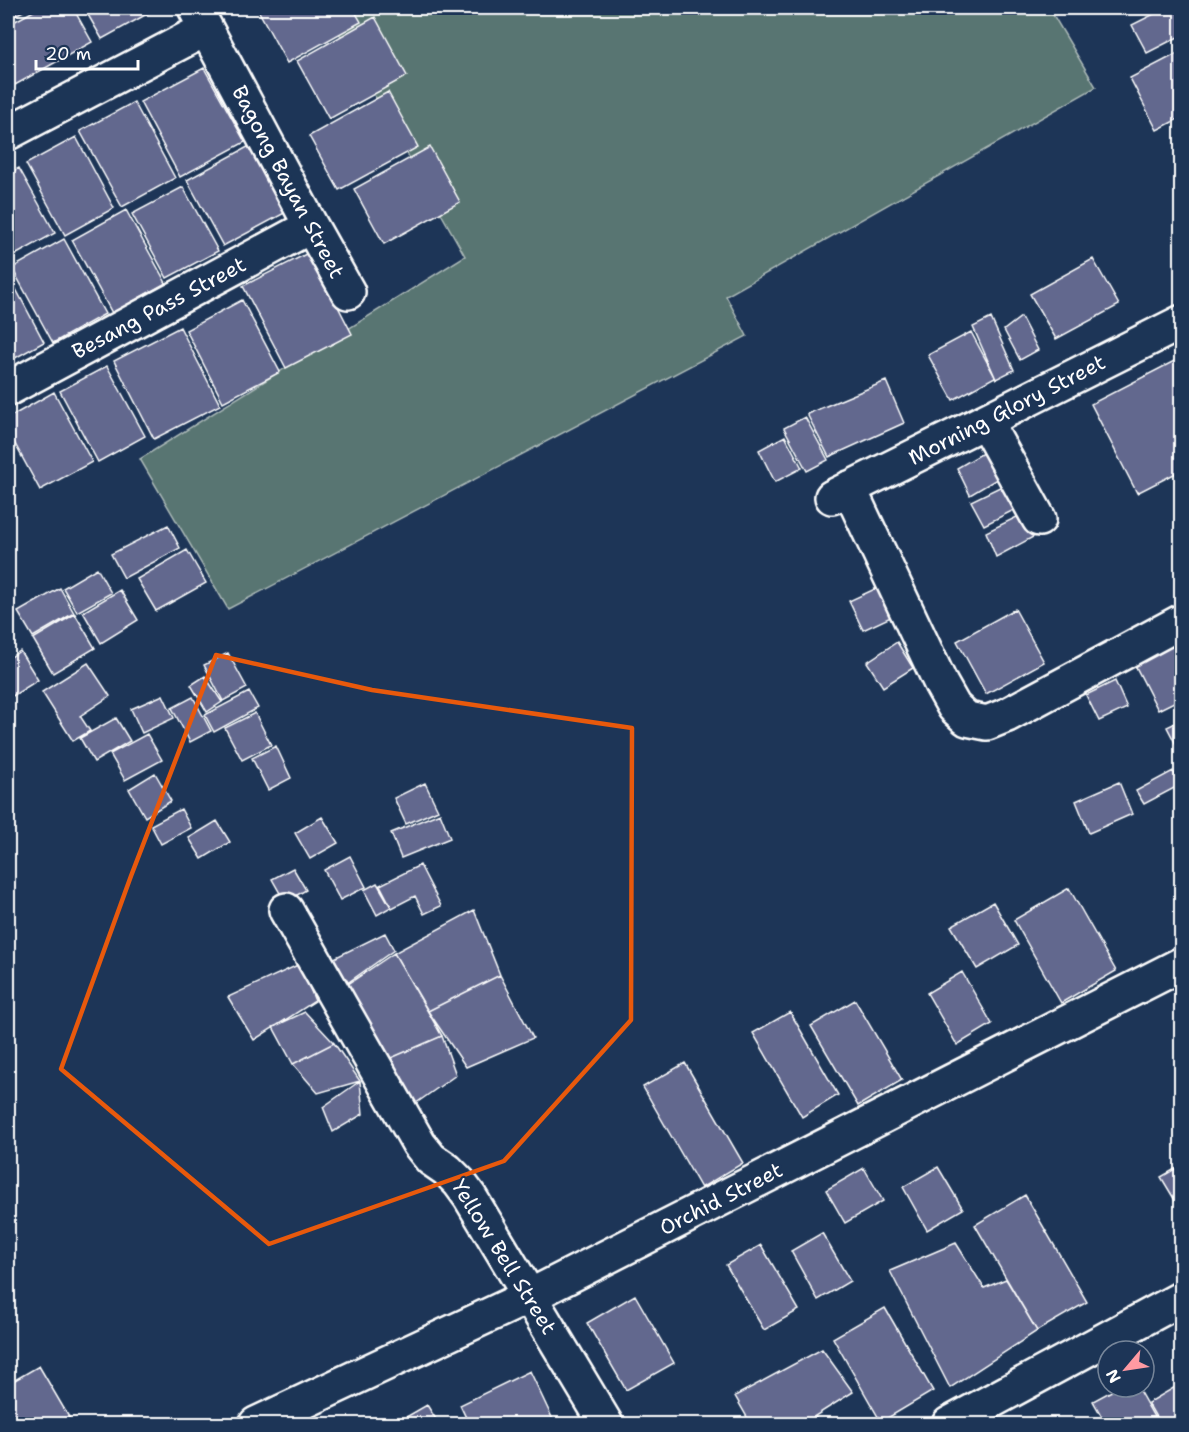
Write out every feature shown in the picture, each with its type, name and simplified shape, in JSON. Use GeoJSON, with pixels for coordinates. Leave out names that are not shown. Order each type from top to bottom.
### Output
{"type":"FeatureCollection","features":[{"type":"Feature","properties":{"kind":"street"},"geometry":{"type":"LineString","coordinates":[[8,134],[201,18]]}},
{"type":"Feature","properties":{"kind":"street","name":"Bagong Bayan Street"},"geometry":{"type":"LineString","coordinates":[[201,18],[348,292]]}},
{"type":"Feature","properties":{"kind":"street","name":"Besang Pass Street"},"geometry":{"type":"LineString","coordinates":[[8,390],[311,226]]}},
{"type":"Feature","properties":{"kind":"street","name":"Morning Glory Street"},"geometry":{"type":"LineString","coordinates":[[1182,322],[840,493],[941,684],[954,707],[967,719],[987,723],[1007,716],[1182,621]]}},
{"type":"Feature","properties":{"kind":"street"},"geometry":{"type":"LineString","coordinates":[[985,421],[1039,519]]}},
{"type":"Feature","properties":{"kind":"street","name":"Yellow Bell Street"},"geometry":{"type":"LineString","coordinates":[[286,910],[419,1144],[431,1159],[459,1182],[470,1197],[606,1425]]}},
{"type":"Feature","properties":{"kind":"street","name":"Orchid Street"},"geometry":{"type":"LineString","coordinates":[[256,1425],[530,1296],[1182,964]]}},
{"type":"Feature","properties":{"kind":"street"},"geometry":{"type":"LineString","coordinates":[[949,1425],[1182,1298]]}},
{"type":"Feature","properties":{"kind":"highlighted area"},"geometry":{"type":"Polygon","coordinates":[[[216,655],[372,690],[632,728],[631,1020],[504,1161],[269,1244],[61,1069],[131,876],[216,655]]]}},
{"type":"Feature","properties":{"kind":"green space"},"geometry":{"type":"Polygon","coordinates":[[[325,8],[1049,8],[1096,87],[726,296],[747,336],[228,609],[140,459],[465,256],[325,8]]]}},
{"type":"Feature","properties":{"kind":"building"},"geometry":{"type":"Polygon","coordinates":[[[8,8],[29,8],[8,19],[8,8]]]}},
{"type":"Feature","properties":{"kind":"building"},"geometry":{"type":"Polygon","coordinates":[[[39,8],[73,8],[92,42],[15,85],[8,72],[8,25],[39,8]]]}},
{"type":"Feature","properties":{"kind":"building"},"geometry":{"type":"Polygon","coordinates":[[[84,8],[158,8],[102,39],[84,8]]]}},
{"type":"Feature","properties":{"kind":"building"},"geometry":{"type":"Polygon","coordinates":[[[257,8],[353,8],[361,22],[287,63],[257,8]]]}},
{"type":"Feature","properties":{"kind":"building"},"geometry":{"type":"Polygon","coordinates":[[[1166,8],[1182,8],[1182,35],[1147,53],[1132,25],[1166,8]]]}},
{"type":"Feature","properties":{"kind":"building"},"geometry":{"type":"Polygon","coordinates":[[[375,17],[407,76],[329,119],[297,61],[375,17]]]}},
{"type":"Feature","properties":{"kind":"building"},"geometry":{"type":"Polygon","coordinates":[[[1182,51],[1182,117],[1157,130],[1130,78],[1182,51]]]}},
{"type":"Feature","properties":{"kind":"building"},"geometry":{"type":"Polygon","coordinates":[[[204,68],[245,142],[180,177],[140,102],[204,68]]]}},
{"type":"Feature","properties":{"kind":"building"},"geometry":{"type":"Polygon","coordinates":[[[388,92],[418,147],[339,190],[309,136],[388,92]]]}},
{"type":"Feature","properties":{"kind":"building"},"geometry":{"type":"Polygon","coordinates":[[[134,102],[175,178],[122,207],[80,131],[134,102]]]}},
{"type":"Feature","properties":{"kind":"building"},"geometry":{"type":"Polygon","coordinates":[[[76,137],[114,208],[65,235],[26,164],[76,137]]]}},
{"type":"Feature","properties":{"kind":"building"},"geometry":{"type":"Polygon","coordinates":[[[255,143],[292,209],[223,246],[187,180],[255,143]]]}},
{"type":"Feature","properties":{"kind":"building"},"geometry":{"type":"Polygon","coordinates":[[[430,147],[460,202],[384,244],[354,189],[430,147]]]}},
{"type":"Feature","properties":{"kind":"building"},"geometry":{"type":"Polygon","coordinates":[[[19,168],[55,233],[8,259],[8,174],[19,168]]]}},
{"type":"Feature","properties":{"kind":"building"},"geometry":{"type":"Polygon","coordinates":[[[183,187],[218,251],[167,278],[132,214],[183,187]]]}},
{"type":"Feature","properties":{"kind":"building"},"geometry":{"type":"Polygon","coordinates":[[[126,210],[166,283],[112,313],[72,240],[126,210]]]}},
{"type":"Feature","properties":{"kind":"building"},"geometry":{"type":"Polygon","coordinates":[[[64,239],[105,314],[53,343],[12,268],[64,239]]]}},
{"type":"Feature","properties":{"kind":"building"},"geometry":{"type":"Polygon","coordinates":[[[310,252],[352,334],[286,368],[243,286],[310,252]]]}},
{"type":"Feature","properties":{"kind":"building"},"geometry":{"type":"Polygon","coordinates":[[[1093,259],[1119,305],[1056,339],[1030,294],[1093,259]]]}},
{"type":"Feature","properties":{"kind":"building"},"geometry":{"type":"Polygon","coordinates":[[[8,274],[44,342],[8,362],[8,274]]]}},
{"type":"Feature","properties":{"kind":"building"},"geometry":{"type":"Polygon","coordinates":[[[242,300],[280,372],[223,402],[186,330],[242,300]]]}},
{"type":"Feature","properties":{"kind":"building"},"geometry":{"type":"Polygon","coordinates":[[[1021,317],[1038,350],[1020,360],[1004,330],[1021,317]]]}},
{"type":"Feature","properties":{"kind":"building"},"geometry":{"type":"Polygon","coordinates":[[[991,318],[1014,370],[996,379],[973,327],[991,318]]]}},
{"type":"Feature","properties":{"kind":"building"},"geometry":{"type":"Polygon","coordinates":[[[180,327],[220,405],[154,439],[114,361],[180,327]]]}},
{"type":"Feature","properties":{"kind":"building"},"geometry":{"type":"Polygon","coordinates":[[[971,332],[995,377],[953,400],[928,355],[971,332]]]}},
{"type":"Feature","properties":{"kind":"building"},"geometry":{"type":"Polygon","coordinates":[[[1182,357],[1182,470],[1137,493],[1091,404],[1182,357]]]}},
{"type":"Feature","properties":{"kind":"building"},"geometry":{"type":"Polygon","coordinates":[[[107,366],[145,436],[98,462],[60,391],[107,366]]]}},
{"type":"Feature","properties":{"kind":"building"},"geometry":{"type":"Polygon","coordinates":[[[886,381],[904,423],[829,457],[807,414],[886,381]]]}},
{"type":"Feature","properties":{"kind":"building"},"geometry":{"type":"Polygon","coordinates":[[[54,392],[92,462],[40,490],[8,431],[8,418],[54,392]]]}},
{"type":"Feature","properties":{"kind":"building"},"geometry":{"type":"Polygon","coordinates":[[[805,417],[828,460],[807,471],[784,428],[805,417]]]}},
{"type":"Feature","properties":{"kind":"building"},"geometry":{"type":"Polygon","coordinates":[[[785,436],[802,468],[775,482],[759,450],[785,436]]]}},
{"type":"Feature","properties":{"kind":"building"},"geometry":{"type":"Polygon","coordinates":[[[988,450],[1002,476],[970,495],[957,468],[988,450]]]}},
{"type":"Feature","properties":{"kind":"building"},"geometry":{"type":"Polygon","coordinates":[[[1008,483],[1020,507],[984,525],[971,501],[1008,483]]]}},
{"type":"Feature","properties":{"kind":"building"},"geometry":{"type":"Polygon","coordinates":[[[1023,514],[1035,536],[996,557],[986,532],[1023,514]]]}},
{"type":"Feature","properties":{"kind":"building"},"geometry":{"type":"Polygon","coordinates":[[[168,525],[180,548],[124,578],[111,554],[168,525]]]}},
{"type":"Feature","properties":{"kind":"building"},"geometry":{"type":"Polygon","coordinates":[[[187,550],[206,583],[156,611],[137,579],[187,550]]]}},
{"type":"Feature","properties":{"kind":"building"},"geometry":{"type":"Polygon","coordinates":[[[97,568],[111,593],[77,612],[63,588],[97,568]]]}},
{"type":"Feature","properties":{"kind":"building"},"geometry":{"type":"Polygon","coordinates":[[[60,588],[74,613],[33,637],[18,612],[60,588]]]}},
{"type":"Feature","properties":{"kind":"building"},"geometry":{"type":"Polygon","coordinates":[[[877,588],[891,617],[863,630],[849,601],[877,588]]]}},
{"type":"Feature","properties":{"kind":"building"},"geometry":{"type":"Polygon","coordinates":[[[120,590],[138,620],[101,643],[83,612],[120,590]]]}},
{"type":"Feature","properties":{"kind":"building"},"geometry":{"type":"Polygon","coordinates":[[[1015,609],[1044,662],[986,694],[957,641],[1015,609]]]}},
{"type":"Feature","properties":{"kind":"building"},"geometry":{"type":"Polygon","coordinates":[[[75,614],[95,648],[53,673],[33,639],[75,614]]]}},
{"type":"Feature","properties":{"kind":"building"},"geometry":{"type":"Polygon","coordinates":[[[1182,637],[1182,698],[1158,710],[1133,661],[1182,637]]]}},
{"type":"Feature","properties":{"kind":"building"},"geometry":{"type":"Polygon","coordinates":[[[897,642],[913,668],[883,687],[867,662],[897,642]]]}},
{"type":"Feature","properties":{"kind":"building"},"geometry":{"type":"Polygon","coordinates":[[[20,651],[38,680],[8,699],[8,659],[20,651]]]}},
{"type":"Feature","properties":{"kind":"building"},"geometry":{"type":"Polygon","coordinates":[[[228,653],[247,688],[223,701],[204,665],[228,653]]]}},
{"type":"Feature","properties":{"kind":"building"},"geometry":{"type":"Polygon","coordinates":[[[88,663],[110,696],[80,716],[90,731],[73,741],[42,692],[88,663]]]}},
{"type":"Feature","properties":{"kind":"building"},"geometry":{"type":"Polygon","coordinates":[[[205,676],[222,702],[207,712],[191,685],[205,676]]]}},
{"type":"Feature","properties":{"kind":"building"},"geometry":{"type":"Polygon","coordinates":[[[1115,681],[1127,708],[1099,721],[1086,695],[1115,681]]]}},
{"type":"Feature","properties":{"kind":"building"},"geometry":{"type":"Polygon","coordinates":[[[249,692],[258,708],[214,732],[205,715],[249,692]]]}},
{"type":"Feature","properties":{"kind":"building"},"geometry":{"type":"Polygon","coordinates":[[[163,695],[174,718],[142,733],[131,709],[163,695]]]}},
{"type":"Feature","properties":{"kind":"building"},"geometry":{"type":"Polygon","coordinates":[[[193,697],[211,731],[190,742],[172,708],[193,697]]]}},
{"type":"Feature","properties":{"kind":"building"},"geometry":{"type":"Polygon","coordinates":[[[255,713],[271,745],[242,760],[225,728],[255,713]]]}},
{"type":"Feature","properties":{"kind":"building"},"geometry":{"type":"Polygon","coordinates":[[[116,718],[130,741],[94,762],[80,738],[116,718]]]}},
{"type":"Feature","properties":{"kind":"building"},"geometry":{"type":"Polygon","coordinates":[[[1182,720],[1182,756],[1167,727],[1182,720]]]}},
{"type":"Feature","properties":{"kind":"building"},"geometry":{"type":"Polygon","coordinates":[[[147,734],[162,760],[125,780],[110,754],[147,734]]]}},
{"type":"Feature","properties":{"kind":"building"},"geometry":{"type":"Polygon","coordinates":[[[276,746],[291,778],[268,790],[252,758],[276,746]]]}},
{"type":"Feature","properties":{"kind":"building"},"geometry":{"type":"Polygon","coordinates":[[[1173,771],[1180,785],[1144,804],[1136,791],[1173,771]]]}},
{"type":"Feature","properties":{"kind":"building"},"geometry":{"type":"Polygon","coordinates":[[[155,773],[171,801],[145,817],[129,789],[155,773]]]}},
{"type":"Feature","properties":{"kind":"building"},"geometry":{"type":"Polygon","coordinates":[[[1119,782],[1132,814],[1089,833],[1076,801],[1119,782]]]}},
{"type":"Feature","properties":{"kind":"building"},"geometry":{"type":"Polygon","coordinates":[[[425,783],[438,810],[406,824],[394,798],[425,783]]]}},
{"type":"Feature","properties":{"kind":"building"},"geometry":{"type":"Polygon","coordinates":[[[181,809],[191,828],[161,844],[151,825],[181,809]]]}},
{"type":"Feature","properties":{"kind":"building"},"geometry":{"type":"Polygon","coordinates":[[[440,813],[450,838],[401,858],[391,833],[440,813]]]}},
{"type":"Feature","properties":{"kind":"building"},"geometry":{"type":"Polygon","coordinates":[[[322,817],[338,843],[310,859],[295,833],[322,817]]]}},
{"type":"Feature","properties":{"kind":"building"},"geometry":{"type":"Polygon","coordinates":[[[217,821],[230,842],[202,859],[189,838],[217,821]]]}},
{"type":"Feature","properties":{"kind":"building"},"geometry":{"type":"Polygon","coordinates":[[[350,856],[366,887],[340,900],[324,870],[350,856]]]}},
{"type":"Feature","properties":{"kind":"building"},"geometry":{"type":"Polygon","coordinates":[[[420,865],[441,906],[424,914],[415,896],[392,908],[380,885],[420,865]]]}},
{"type":"Feature","properties":{"kind":"building"},"geometry":{"type":"Polygon","coordinates":[[[293,868],[306,890],[285,902],[272,879],[293,868]]]}},
{"type":"Feature","properties":{"kind":"building"},"geometry":{"type":"Polygon","coordinates":[[[377,883],[391,907],[377,915],[364,890],[377,883]]]}},
{"type":"Feature","properties":{"kind":"building"},"geometry":{"type":"Polygon","coordinates":[[[1069,888],[1116,971],[1061,1003],[1014,920],[1069,888]]]}},
{"type":"Feature","properties":{"kind":"building"},"geometry":{"type":"Polygon","coordinates":[[[993,902],[1018,945],[977,969],[951,926],[993,902]]]}},
{"type":"Feature","properties":{"kind":"building"},"geometry":{"type":"Polygon","coordinates":[[[474,910],[500,975],[428,1011],[394,953],[474,910]]]}},
{"type":"Feature","properties":{"kind":"building"},"geometry":{"type":"Polygon","coordinates":[[[385,933],[394,950],[336,991],[322,964],[385,933]]]}},
{"type":"Feature","properties":{"kind":"building"},"geometry":{"type":"Polygon","coordinates":[[[394,953],[442,1036],[384,1061],[341,989],[394,953]]]}},
{"type":"Feature","properties":{"kind":"building"},"geometry":{"type":"Polygon","coordinates":[[[300,964],[315,1001],[254,1040],[228,997],[300,964]]]}},
{"type":"Feature","properties":{"kind":"building"},"geometry":{"type":"Polygon","coordinates":[[[962,972],[992,1024],[957,1045],[927,993],[962,972]]]}},
{"type":"Feature","properties":{"kind":"building"},"geometry":{"type":"Polygon","coordinates":[[[500,975],[533,1038],[466,1067],[428,1011],[500,975]]]}},
{"type":"Feature","properties":{"kind":"building"},"geometry":{"type":"Polygon","coordinates":[[[855,1000],[902,1080],[858,1106],[811,1026],[855,1000]]]}},
{"type":"Feature","properties":{"kind":"building"},"geometry":{"type":"Polygon","coordinates":[[[305,1012],[334,1043],[293,1064],[273,1027],[305,1012]]]}},
{"type":"Feature","properties":{"kind":"building"},"geometry":{"type":"Polygon","coordinates":[[[790,1012],[838,1095],[802,1117],[753,1033],[790,1012]]]}},
{"type":"Feature","properties":{"kind":"building"},"geometry":{"type":"Polygon","coordinates":[[[442,1036],[456,1075],[412,1106],[384,1061],[442,1036]]]}},
{"type":"Feature","properties":{"kind":"building"},"geometry":{"type":"Polygon","coordinates":[[[334,1043],[360,1081],[318,1093],[293,1064],[334,1043]]]}},
{"type":"Feature","properties":{"kind":"building"},"geometry":{"type":"Polygon","coordinates":[[[685,1063],[743,1163],[701,1188],[643,1087],[685,1063]]]}},
{"type":"Feature","properties":{"kind":"building"},"geometry":{"type":"Polygon","coordinates":[[[360,1081],[363,1114],[333,1132],[323,1107],[360,1081]]]}},
{"type":"Feature","properties":{"kind":"building"},"geometry":{"type":"Polygon","coordinates":[[[1182,1165],[1182,1212],[1161,1177],[1182,1165]]]}},
{"type":"Feature","properties":{"kind":"building"},"geometry":{"type":"Polygon","coordinates":[[[938,1167],[963,1209],[927,1230],[903,1187],[938,1167]]]}},
{"type":"Feature","properties":{"kind":"building"},"geometry":{"type":"Polygon","coordinates":[[[864,1168],[883,1201],[845,1223],[826,1190],[864,1168]]]}},
{"type":"Feature","properties":{"kind":"building"},"geometry":{"type":"Polygon","coordinates":[[[1025,1195],[1087,1302],[1037,1331],[975,1225],[1025,1195]]]}},
{"type":"Feature","properties":{"kind":"building"},"geometry":{"type":"Polygon","coordinates":[[[822,1233],[850,1281],[818,1300],[791,1251],[822,1233]]]}},
{"type":"Feature","properties":{"kind":"building"},"geometry":{"type":"Polygon","coordinates":[[[956,1243],[984,1288],[1006,1279],[1037,1331],[950,1388],[890,1271],[956,1243]]]}},
{"type":"Feature","properties":{"kind":"building"},"geometry":{"type":"Polygon","coordinates":[[[761,1245],[799,1310],[764,1330],[726,1265],[761,1245]]]}},
{"type":"Feature","properties":{"kind":"building"},"geometry":{"type":"Polygon","coordinates":[[[635,1295],[674,1363],[626,1390],[587,1323],[635,1295]]]}},
{"type":"Feature","properties":{"kind":"building"},"geometry":{"type":"Polygon","coordinates":[[[885,1308],[933,1391],[881,1422],[833,1338],[885,1308]]]}},
{"type":"Feature","properties":{"kind":"building"},"geometry":{"type":"Polygon","coordinates":[[[822,1349],[853,1392],[815,1416],[819,1424],[751,1424],[735,1396],[822,1349]]]}},
{"type":"Feature","properties":{"kind":"building"},"geometry":{"type":"Polygon","coordinates":[[[39,1366],[73,1424],[8,1424],[8,1384],[39,1366]]]}},
{"type":"Feature","properties":{"kind":"building"},"geometry":{"type":"Polygon","coordinates":[[[530,1371],[555,1424],[469,1424],[460,1405],[530,1371]]]}},
{"type":"Feature","properties":{"kind":"building"},"geometry":{"type":"Polygon","coordinates":[[[1182,1383],[1182,1424],[1160,1424],[1148,1403],[1182,1383]]]}},
{"type":"Feature","properties":{"kind":"building"},"geometry":{"type":"Polygon","coordinates":[[[1097,1399],[1144,1399],[1158,1424],[1106,1424],[1093,1401],[1097,1399]]]}},
{"type":"Feature","properties":{"kind":"building"},"geometry":{"type":"Polygon","coordinates":[[[427,1405],[439,1424],[394,1424],[427,1405]]]}}]}
